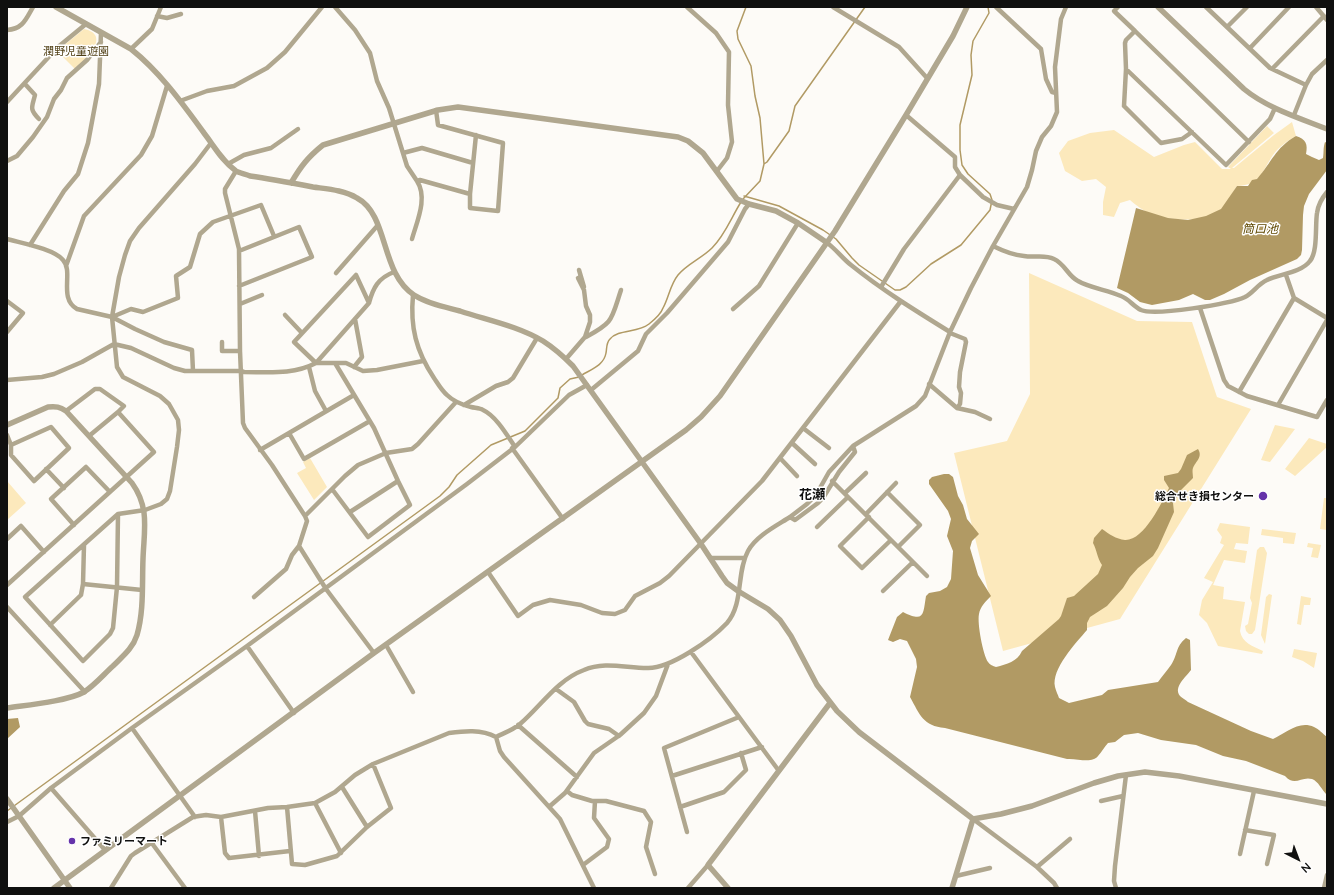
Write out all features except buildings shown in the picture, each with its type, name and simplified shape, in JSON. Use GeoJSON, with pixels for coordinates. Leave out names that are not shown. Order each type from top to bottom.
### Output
{"type":"FeatureCollection","features":[{"type":"Feature","properties":{"kind":"street"},"geometry":{"type":"LineString","coordinates":[[7,30],[14,30],[19,27],[27,18],[33,7]]}},
{"type":"Feature","properties":{"kind":"street"},"geometry":{"type":"LineString","coordinates":[[56,7],[131,49],[152,67],[180,101],[211,143],[228,164],[236,171],[250,176],[337,191],[356,197],[363,202],[372,212],[378,225],[394,272],[413,295],[429,302],[501,324],[536,338],[543,341],[566,359],[589,387],[727,583],[763,605],[780,620],[791,636],[817,685],[830,703],[859,732],[1037,867],[1054,883],[1057,888]]}},
{"type":"Feature","properties":{"kind":"street"},"geometry":{"type":"LineString","coordinates":[[180,101],[207,91],[234,86],[267,68],[285,52],[322,7]]}},
{"type":"Feature","properties":{"kind":"street"},"geometry":{"type":"LineString","coordinates":[[335,7],[355,30],[370,53],[377,81],[394,122],[408,166],[420,186],[422,196],[420,214],[412,239]]}},
{"type":"Feature","properties":{"kind":"street"},"geometry":{"type":"LineString","coordinates":[[687,7],[716,33],[729,52],[728,105],[732,142],[727,158],[717,171]]}},
{"type":"Feature","properties":{"kind":"street"},"geometry":{"type":"LineString","coordinates":[[833,7],[899,47],[927,78]]}},
{"type":"Feature","properties":{"kind":"street"},"geometry":{"type":"LineString","coordinates":[[54,888],[386,644],[642,462],[686,430],[701,417],[711,407],[834,231],[953,36],[967,7]]}},
{"type":"Feature","properties":{"kind":"street"},"geometry":{"type":"LineString","coordinates":[[996,7],[1041,49],[1046,79],[1052,92],[1056,94]]}},
{"type":"Feature","properties":{"kind":"street"},"geometry":{"type":"LineString","coordinates":[[496,737],[518,725],[564,682],[584,669],[607,665],[648,668],[668,664],[691,652],[718,631],[728,622],[735,610],[741,570],[747,551],[758,539],[807,504],[816,495],[829,472],[853,446],[916,406],[925,396],[950,333],[971,288],[1027,187],[1036,151],[1042,137],[1050,126],[1057,112],[1055,67],[1061,18],[1066,7]]}},
{"type":"Feature","properties":{"kind":"street"},"geometry":{"type":"LineString","coordinates":[[1118,7],[1114,11],[1249,142]]}},
{"type":"Feature","properties":{"kind":"street"},"geometry":{"type":"LineString","coordinates":[[1160,7],[1255,98],[1275,108],[1327,128]]}},
{"type":"Feature","properties":{"kind":"street"},"geometry":{"type":"LineString","coordinates":[[1206,7],[1272,69],[1306,85]]}},
{"type":"Feature","properties":{"kind":"street"},"geometry":{"type":"LineString","coordinates":[[1227,27],[1246,7]]}},
{"type":"Feature","properties":{"kind":"street"},"geometry":{"type":"LineString","coordinates":[[1250,48],[1289,7]]}},
{"type":"Feature","properties":{"kind":"street"},"geometry":{"type":"LineString","coordinates":[[1272,69],[1325,18],[1319,8]]}},
{"type":"Feature","properties":{"kind":"street"},"geometry":{"type":"LineString","coordinates":[[131,49],[152,29],[158,10],[167,18],[180,14]]}},
{"type":"Feature","properties":{"kind":"street"},"geometry":{"type":"LineString","coordinates":[[7,102],[58,47],[86,24]]}},
{"type":"Feature","properties":{"kind":"street"},"geometry":{"type":"LineString","coordinates":[[1135,31],[1125,43],[1126,69],[1124,106],[1160,143],[1182,139],[1192,132]]}},
{"type":"Feature","properties":{"kind":"street"},"geometry":{"type":"LineString","coordinates":[[30,245],[64,191],[78,174],[88,143],[99,84],[101,33]]}},
{"type":"Feature","properties":{"kind":"street"},"geometry":{"type":"LineString","coordinates":[[7,161],[17,156],[34,137],[67,78],[87,60],[101,42]]}},
{"type":"Feature","properties":{"kind":"street"},"geometry":{"type":"LineString","coordinates":[[1294,115],[1306,85],[1314,71],[1327,60]]}},
{"type":"Feature","properties":{"kind":"street"},"geometry":{"type":"LineString","coordinates":[[1126,69],[1226,165],[1270,119],[1275,108]]}},
{"type":"Feature","properties":{"kind":"street"},"geometry":{"type":"LineString","coordinates":[[25,84],[35,95],[32,111],[39,118]]}},
{"type":"Feature","properties":{"kind":"street"},"geometry":{"type":"LineString","coordinates":[[66,266],[84,216],[141,155],[152,136],[167,86]]}},
{"type":"Feature","properties":{"kind":"street"},"geometry":{"type":"LineString","coordinates":[[291,183],[302,165],[323,145],[436,110],[458,107],[678,137],[688,141],[703,152],[737,199],[749,204],[776,211],[798,223],[827,241],[849,264],[901,301],[950,333],[965,339],[966,342],[961,363],[959,387],[961,393],[960,404],[957,408]]}},
{"type":"Feature","properties":{"kind":"street"},"geometry":{"type":"LineString","coordinates":[[436,110],[438,125],[476,135],[504,143],[498,211],[470,208],[476,135]]}},
{"type":"Feature","properties":{"kind":"street"},"geometry":{"type":"LineString","coordinates":[[906,115],[955,156],[955,167],[960,175],[983,197],[997,205],[1014,209]]}},
{"type":"Feature","properties":{"kind":"street"},"geometry":{"type":"LineString","coordinates":[[228,164],[244,155],[271,148],[298,129]]}},
{"type":"Feature","properties":{"kind":"street"},"geometry":{"type":"LineString","coordinates":[[118,514],[117,588],[113,628],[110,634],[83,661],[26,597],[118,514],[145,510],[161,504],[167,499],[170,491],[180,430],[178,420],[169,404],[160,396],[123,377],[117,367],[112,317],[119,277],[130,241],[139,228],[195,164],[211,143]]}},
{"type":"Feature","properties":{"kind":"street"},"geometry":{"type":"LineString","coordinates":[[404,153],[422,148],[473,163]]}},
{"type":"Feature","properties":{"kind":"street"},"geometry":{"type":"LineString","coordinates":[[236,171],[225,189],[225,193],[239,251],[240,352],[243,424],[272,465],[307,521],[299,546],[292,555],[286,569],[254,597]]}},
{"type":"Feature","properties":{"kind":"street"},"geometry":{"type":"LineString","coordinates":[[881,287],[904,249],[960,175]]}},
{"type":"Feature","properties":{"kind":"street"},"geometry":{"type":"LineString","coordinates":[[417,181],[420,180],[470,194]]}},
{"type":"Feature","properties":{"kind":"street"},"geometry":{"type":"LineString","coordinates":[[993,246],[1011,254],[1026,257],[1046,256],[1052,258],[1060,262],[1072,277],[1079,282],[1128,299],[1140,310],[1150,312],[1200,308],[1246,296],[1261,283],[1286,275],[1310,262],[1314,254],[1319,203],[1327,192]]}},
{"type":"Feature","properties":{"kind":"street"},"geometry":{"type":"LineString","coordinates":[[7,822],[132,728],[247,646],[325,587],[467,484],[514,448],[569,395],[589,387],[638,351],[646,334],[667,313],[728,242],[744,209],[749,204]]}},
{"type":"Feature","properties":{"kind":"street"},"geometry":{"type":"LineString","coordinates":[[112,317],[131,309],[143,312],[178,298],[176,276],[190,267],[200,234],[213,222],[262,205],[274,236]]}},
{"type":"Feature","properties":{"kind":"street"},"geometry":{"type":"LineString","coordinates":[[733,310],[759,286],[798,223]]}},
{"type":"Feature","properties":{"kind":"street"},"geometry":{"type":"LineString","coordinates":[[336,272],[378,225]]}},
{"type":"Feature","properties":{"kind":"street"},"geometry":{"type":"LineString","coordinates":[[239,251],[299,227],[312,257],[239,286]]}},
{"type":"Feature","properties":{"kind":"street"},"geometry":{"type":"LineString","coordinates":[[7,239],[30,245],[59,256],[64,261],[66,266],[68,300],[72,306],[77,309],[112,317],[164,342],[192,350],[193,371]]}},
{"type":"Feature","properties":{"kind":"street"},"geometry":{"type":"LineString","coordinates":[[566,359],[585,337],[588,330],[590,315],[586,306],[584,285],[579,270]]}},
{"type":"Feature","properties":{"kind":"street"},"geometry":{"type":"LineString","coordinates":[[7,380],[42,377],[54,374],[82,362],[114,344],[131,348],[174,368],[185,371],[241,371],[278,373],[309,367],[316,363],[369,303],[381,278],[394,272]]}},
{"type":"Feature","properties":{"kind":"street"},"geometry":{"type":"LineString","coordinates":[[369,303],[356,275],[294,342],[316,363],[346,363],[363,371],[377,370],[423,361]]}},
{"type":"Feature","properties":{"kind":"street"},"geometry":{"type":"LineString","coordinates":[[1278,405],[1327,319],[1294,298],[1286,275]]}},
{"type":"Feature","properties":{"kind":"street"},"geometry":{"type":"LineString","coordinates":[[578,278],[584,290]]}},
{"type":"Feature","properties":{"kind":"street"},"geometry":{"type":"LineString","coordinates":[[585,337],[609,322],[621,290]]}},
{"type":"Feature","properties":{"kind":"street"},"geometry":{"type":"LineString","coordinates":[[240,304],[262,295]]}},
{"type":"Feature","properties":{"kind":"street"},"geometry":{"type":"LineString","coordinates":[[413,295],[412,305],[414,332],[423,361],[441,389],[456,402],[483,409],[488,413],[502,429],[563,518]]}},
{"type":"Feature","properties":{"kind":"street"},"geometry":{"type":"LineString","coordinates":[[1239,392],[1294,298]]}},
{"type":"Feature","properties":{"kind":"street"},"geometry":{"type":"LineString","coordinates":[[7,301],[23,313],[7,332]]}},
{"type":"Feature","properties":{"kind":"street"},"geometry":{"type":"LineString","coordinates":[[488,572],[518,616],[533,605],[550,600],[581,606],[602,614],[615,614],[625,610],[639,594],[660,583],[701,544],[762,481],[901,301]]}},
{"type":"Feature","properties":{"kind":"street"},"geometry":{"type":"LineString","coordinates":[[1200,308],[1224,380],[1228,386],[1247,396],[1317,417],[1327,400]]}},
{"type":"Feature","properties":{"kind":"street"},"geometry":{"type":"LineString","coordinates":[[284,315],[302,333]]}},
{"type":"Feature","properties":{"kind":"street"},"geometry":{"type":"LineString","coordinates":[[354,367],[362,357],[355,319]]}},
{"type":"Feature","properties":{"kind":"street"},"geometry":{"type":"LineString","coordinates":[[464,405],[513,378],[536,338]]}},
{"type":"Feature","properties":{"kind":"street"},"geometry":{"type":"LineString","coordinates":[[222,342],[222,351],[240,352]]}},
{"type":"Feature","properties":{"kind":"street"},"geometry":{"type":"LineString","coordinates":[[332,489],[368,537],[410,505],[370,421],[335,363]]}},
{"type":"Feature","properties":{"kind":"street"},"geometry":{"type":"LineString","coordinates":[[309,367],[315,391],[326,411]]}},
{"type":"Feature","properties":{"kind":"street"},"geometry":{"type":"LineString","coordinates":[[929,384],[957,408],[975,412],[990,419]]}},
{"type":"Feature","properties":{"kind":"street"},"geometry":{"type":"LineString","coordinates":[[66,411],[95,389],[100,389],[124,406],[89,436]]}},
{"type":"Feature","properties":{"kind":"street"},"geometry":{"type":"LineString","coordinates":[[260,450],[354,395]]}},
{"type":"Feature","properties":{"kind":"street"},"geometry":{"type":"LineString","coordinates":[[305,516],[358,465],[386,453],[412,448],[418,444],[456,402]]}},
{"type":"Feature","properties":{"kind":"street"},"geometry":{"type":"LineString","coordinates":[[7,425],[48,407],[61,407],[126,477],[139,493],[145,510],[139,625],[137,636],[131,648],[84,692],[65,698],[7,708]]}},
{"type":"Feature","properties":{"kind":"street"},"geometry":{"type":"LineString","coordinates":[[7,585],[154,452],[118,412]]}},
{"type":"Feature","properties":{"kind":"street"},"geometry":{"type":"LineString","coordinates":[[289,433],[304,459],[370,421]]}},
{"type":"Feature","properties":{"kind":"street"},"geometry":{"type":"LineString","coordinates":[[7,435],[11,445],[11,455],[34,480],[69,448],[51,427],[11,445]]}},
{"type":"Feature","properties":{"kind":"street"},"geometry":{"type":"LineString","coordinates":[[803,428],[829,448]]}},
{"type":"Feature","properties":{"kind":"street"},"geometry":{"type":"LineString","coordinates":[[792,442],[815,464]]}},
{"type":"Feature","properties":{"kind":"street"},"geometry":{"type":"LineString","coordinates":[[790,517],[795,520],[823,498],[832,482],[855,452],[853,446]]}},
{"type":"Feature","properties":{"kind":"street"},"geometry":{"type":"LineString","coordinates":[[780,458],[797,476]]}},
{"type":"Feature","properties":{"kind":"street"},"geometry":{"type":"LineString","coordinates":[[74,525],[52,499],[86,467],[110,492]]}},
{"type":"Feature","properties":{"kind":"street"},"geometry":{"type":"LineString","coordinates":[[46,469],[64,488]]}},
{"type":"Feature","properties":{"kind":"street"},"geometry":{"type":"LineString","coordinates":[[817,527],[866,473]]}},
{"type":"Feature","properties":{"kind":"street"},"geometry":{"type":"LineString","coordinates":[[350,512],[398,481]]}},
{"type":"Feature","properties":{"kind":"street"},"geometry":{"type":"LineString","coordinates":[[832,482],[927,576]]}},
{"type":"Feature","properties":{"kind":"street"},"geometry":{"type":"LineString","coordinates":[[891,540],[862,568],[840,546],[896,482]]}},
{"type":"Feature","properties":{"kind":"street"},"geometry":{"type":"LineString","coordinates":[[887,492],[920,525],[898,546]]}},
{"type":"Feature","properties":{"kind":"street"},"geometry":{"type":"LineString","coordinates":[[7,539],[21,526],[44,552]]}},
{"type":"Feature","properties":{"kind":"street"},"geometry":{"type":"LineString","coordinates":[[50,625],[81,596],[83,584],[84,545]]}},
{"type":"Feature","properties":{"kind":"street"},"geometry":{"type":"LineString","coordinates":[[299,546],[325,587],[374,653]]}},
{"type":"Feature","properties":{"kind":"street"},"geometry":{"type":"LineString","coordinates":[[710,558],[745,558]]}},
{"type":"Feature","properties":{"kind":"street"},"geometry":{"type":"LineString","coordinates":[[883,591],[913,562]]}},
{"type":"Feature","properties":{"kind":"street"},"geometry":{"type":"LineString","coordinates":[[83,584],[142,590]]}},
{"type":"Feature","properties":{"kind":"street"},"geometry":{"type":"LineString","coordinates":[[7,607],[84,692]]}},
{"type":"Feature","properties":{"kind":"street"},"geometry":{"type":"LineString","coordinates":[[386,644],[413,692]]}},
{"type":"Feature","properties":{"kind":"street"},"geometry":{"type":"LineString","coordinates":[[247,646],[294,713]]}},
{"type":"Feature","properties":{"kind":"street"},"geometry":{"type":"LineString","coordinates":[[691,652],[779,771]]}},
{"type":"Feature","properties":{"kind":"street"},"geometry":{"type":"LineString","coordinates":[[550,806],[567,791],[594,753],[619,736],[644,713],[656,696],[668,664]]}},
{"type":"Feature","properties":{"kind":"street"},"geometry":{"type":"LineString","coordinates":[[556,689],[574,702],[584,721],[588,724],[609,729],[619,736]]}},
{"type":"Feature","properties":{"kind":"street"},"geometry":{"type":"LineString","coordinates":[[688,888],[708,865],[830,703]]}},
{"type":"Feature","properties":{"kind":"street"},"geometry":{"type":"LineString","coordinates":[[687,832],[664,748],[740,717]]}},
{"type":"Feature","properties":{"kind":"street"},"geometry":{"type":"LineString","coordinates":[[518,725],[577,777]]}},
{"type":"Feature","properties":{"kind":"street"},"geometry":{"type":"LineString","coordinates":[[132,728],[195,817]]}},
{"type":"Feature","properties":{"kind":"street"},"geometry":{"type":"LineString","coordinates":[[111,888],[131,856],[151,842],[195,817],[206,815],[221,817],[268,808],[315,803],[342,787],[355,775],[373,764],[448,733],[475,731],[488,733],[496,737],[500,751],[504,757],[550,806],[560,819],[594,888]]}},
{"type":"Feature","properties":{"kind":"street"},"geometry":{"type":"LineString","coordinates":[[672,776],[762,747]]}},
{"type":"Feature","properties":{"kind":"street"},"geometry":{"type":"LineString","coordinates":[[680,807],[724,792],[746,770],[741,753]]}},
{"type":"Feature","properties":{"kind":"street"},"geometry":{"type":"LineString","coordinates":[[287,807],[292,864],[305,864],[337,856],[368,826],[391,808],[373,764]]}},
{"type":"Feature","properties":{"kind":"street"},"geometry":{"type":"LineString","coordinates":[[973,819],[1032,806],[1094,783],[1118,776],[1145,772],[1327,804]]}},
{"type":"Feature","properties":{"kind":"street"},"geometry":{"type":"LineString","coordinates":[[1116,888],[1114,881],[1114,866],[1126,775]]}},
{"type":"Feature","properties":{"kind":"street"},"geometry":{"type":"LineString","coordinates":[[342,787],[368,826]]}},
{"type":"Feature","properties":{"kind":"street"},"geometry":{"type":"LineString","coordinates":[[51,788],[104,850]]}},
{"type":"Feature","properties":{"kind":"street"},"geometry":{"type":"LineString","coordinates":[[567,791],[572,795],[595,801],[606,801],[644,811],[651,822],[646,847],[655,874]]}},
{"type":"Feature","properties":{"kind":"street"},"geometry":{"type":"LineString","coordinates":[[1240,854],[1254,791]]}},
{"type":"Feature","properties":{"kind":"street"},"geometry":{"type":"LineString","coordinates":[[1101,801],[1123,796]]}},
{"type":"Feature","properties":{"kind":"street"},"geometry":{"type":"LineString","coordinates":[[583,865],[607,847],[609,843],[608,839],[594,818],[595,801]]}},
{"type":"Feature","properties":{"kind":"street"},"geometry":{"type":"LineString","coordinates":[[8,802],[70,888]]}},
{"type":"Feature","properties":{"kind":"street"},"geometry":{"type":"LineString","coordinates":[[315,803],[340,853]]}},
{"type":"Feature","properties":{"kind":"street"},"geometry":{"type":"LineString","coordinates":[[254,811],[259,856]]}},
{"type":"Feature","properties":{"kind":"street"},"geometry":{"type":"LineString","coordinates":[[221,817],[225,853],[229,858],[259,856],[290,851]]}},
{"type":"Feature","properties":{"kind":"street"},"geometry":{"type":"LineString","coordinates":[[952,888],[973,819]]}},
{"type":"Feature","properties":{"kind":"street"},"geometry":{"type":"LineString","coordinates":[[1246,830],[1274,835],[1267,864]]}},
{"type":"Feature","properties":{"kind":"street"},"geometry":{"type":"LineString","coordinates":[[1037,867],[1070,839]]}},
{"type":"Feature","properties":{"kind":"street"},"geometry":{"type":"LineString","coordinates":[[151,842],[185,888]]}},
{"type":"Feature","properties":{"kind":"street"},"geometry":{"type":"LineString","coordinates":[[708,865],[728,888]]}},
{"type":"Feature","properties":{"kind":"street"},"geometry":{"type":"LineString","coordinates":[[956,876],[990,868]]}},
{"type":"Feature","properties":{"kind":"street"},"geometry":{"type":"LineString","coordinates":[[1324,888],[1327,872]]}},
{"type":"Feature","properties":{"kind":"green space","name":"潤野児童遊園"},"geometry":{"type":"Polygon","coordinates":[[[84,29],[92,32],[96,37],[96,42],[90,54],[76,70],[57,51],[84,29]]]}},
{"type":"Feature","properties":{"kind":"green space"},"geometry":{"type":"Polygon","coordinates":[[[1292,122],[1296,136],[1283,144],[1275,152],[1260,176],[1251,183],[1237,186],[1221,210],[1214,214],[1196,219],[1187,220],[1168,218],[1151,214],[1130,200],[1120,203],[1114,217],[1103,215],[1103,202],[1106,187],[1096,179],[1082,181],[1065,171],[1059,153],[1068,141],[1090,133],[1114,130],[1154,157],[1195,142],[1222,169],[1231,169],[1228,167],[1267,126],[1274,133],[1232,168],[1234,168],[1292,122]]]}},
{"type":"Feature","properties":{"kind":"green space"},"geometry":{"type":"Polygon","coordinates":[[[1029,273],[1137,321],[1192,322],[1217,397],[1251,409],[1120,619],[1003,651],[954,453],[1007,441],[1030,394],[1029,273]]]}},
{"type":"Feature","properties":{"kind":"green space"},"geometry":{"type":"Polygon","coordinates":[[[1275,425],[1295,429],[1270,462],[1261,460],[1275,425]]]}},
{"type":"Feature","properties":{"kind":"green space"},"geometry":{"type":"Polygon","coordinates":[[[1309,438],[1327,444],[1327,447],[1295,476],[1285,469],[1309,438]]]}},
{"type":"Feature","properties":{"kind":"green space"},"geometry":{"type":"Polygon","coordinates":[[[310,458],[327,487],[314,500],[297,473],[306,468],[303,462],[310,458]]]}},
{"type":"Feature","properties":{"kind":"green space"},"geometry":{"type":"Polygon","coordinates":[[[7,481],[26,503],[7,520],[7,481]]]}},
{"type":"Feature","properties":{"kind":"green space"},"geometry":{"type":"Polygon","coordinates":[[[1324,498],[1327,498],[1327,530],[1320,529],[1324,498]]]}},
{"type":"Feature","properties":{"kind":"green space"},"geometry":{"type":"Polygon","coordinates":[[[1220,523],[1250,527],[1248,544],[1236,543],[1234,549],[1247,551],[1245,563],[1224,560],[1213,585],[1224,587],[1223,599],[1245,602],[1240,631],[1241,635],[1248,644],[1263,651],[1262,654],[1218,646],[1207,623],[1199,615],[1202,600],[1213,582],[1204,578],[1224,545],[1220,543],[1222,537],[1217,530],[1220,523]]]}},
{"type":"Feature","properties":{"kind":"green space"},"geometry":{"type":"Polygon","coordinates":[[[1262,529],[1296,533],[1294,544],[1283,543],[1283,538],[1261,535],[1262,529]]]}},
{"type":"Feature","properties":{"kind":"green space"},"geometry":{"type":"Polygon","coordinates":[[[1308,543],[1321,545],[1318,558],[1311,557],[1313,548],[1307,547],[1308,543]]]}},
{"type":"Feature","properties":{"kind":"green space"},"geometry":{"type":"Polygon","coordinates":[[[1260,547],[1264,547],[1267,553],[1255,630],[1252,634],[1249,634],[1246,631],[1245,626],[1248,624],[1252,603],[1250,598],[1257,550],[1260,547]]]}},
{"type":"Feature","properties":{"kind":"green space"},"geometry":{"type":"Polygon","coordinates":[[[1269,594],[1272,595],[1265,644],[1261,635],[1266,597],[1269,594]]]}},
{"type":"Feature","properties":{"kind":"green space"},"geometry":{"type":"Polygon","coordinates":[[[1301,596],[1311,598],[1310,605],[1304,605],[1301,625],[1297,624],[1301,596]]]}},
{"type":"Feature","properties":{"kind":"green space"},"geometry":{"type":"Polygon","coordinates":[[[1294,649],[1317,653],[1314,668],[1303,661],[1292,657],[1294,649]]]}},
{"type":"Feature","properties":{"kind":"water","name":"筒口池"},"geometry":{"type":"Polygon","coordinates":[[[1296,136],[1306,142],[1306,154],[1319,160],[1323,158],[1325,142],[1327,143],[1327,170],[1309,194],[1304,206],[1302,250],[1301,255],[1297,259],[1210,300],[1205,300],[1193,294],[1179,300],[1152,305],[1140,302],[1128,293],[1117,288],[1136,208],[1168,218],[1188,220],[1206,216],[1221,209],[1237,186],[1248,186],[1252,180],[1257,179],[1278,150],[1296,136]]]}},
{"type":"Feature","properties":{"kind":"water"},"geometry":{"type":"Polygon","coordinates":[[[1198,449],[1200,454],[1193,469],[1193,478],[1181,490],[1173,503],[1174,512],[1158,548],[1153,556],[1138,568],[1130,577],[1123,588],[1107,606],[1090,617],[1087,623],[1087,630],[1060,664],[1055,680],[1056,691],[1059,698],[1069,703],[1102,695],[1108,690],[1158,682],[1171,665],[1178,648],[1182,641],[1186,638],[1190,640],[1191,670],[1179,686],[1178,693],[1180,696],[1188,702],[1251,731],[1273,739],[1298,726],[1308,725],[1318,729],[1327,737],[1327,795],[1312,779],[1308,778],[1292,781],[1285,776],[1246,761],[1223,756],[1196,745],[1161,740],[1138,733],[1124,735],[1115,742],[1108,743],[1098,756],[1092,760],[1067,759],[938,727],[927,722],[923,718],[910,697],[917,667],[916,659],[907,641],[900,639],[893,642],[888,640],[897,617],[903,612],[915,617],[922,615],[926,596],[929,593],[940,591],[947,587],[951,579],[953,551],[947,536],[951,519],[948,511],[929,484],[929,480],[932,477],[949,474],[953,477],[958,496],[963,505],[967,519],[979,534],[972,541],[970,548],[978,575],[991,596],[980,611],[980,631],[982,646],[986,658],[990,664],[996,667],[1011,662],[1017,658],[1022,651],[1059,619],[1067,598],[1074,596],[1098,574],[1102,565],[1093,543],[1094,538],[1102,529],[1125,540],[1132,539],[1139,534],[1152,520],[1169,488],[1164,480],[1164,476],[1178,473],[1187,455],[1198,449]]]}},
{"type":"Feature","properties":{"kind":"water"},"geometry":{"type":"Polygon","coordinates":[[[18,718],[20,727],[7,739],[7,719],[18,718]]]}},
{"type":"Feature","properties":{"kind":"waterway"},"geometry":{"type":"LineString","coordinates":[[743,199],[760,181],[764,164],[760,118],[751,66],[738,39],[737,31],[746,7]]}},
{"type":"Feature","properties":{"kind":"waterway"},"geometry":{"type":"LineString","coordinates":[[764,164],[789,131],[795,106],[865,7]]}},
{"type":"Feature","properties":{"kind":"waterway"},"geometry":{"type":"LineString","coordinates":[[744,196],[779,206],[823,230],[836,239],[859,265],[895,290],[900,290],[906,287],[931,264],[961,245],[990,210],[992,200],[990,194],[968,174],[962,165],[960,150],[960,125],[972,75],[971,55],[973,41],[989,13],[988,7]]}},
{"type":"Feature","properties":{"kind":"waterway"},"geometry":{"type":"LineString","coordinates":[[582,375],[603,361],[610,339],[623,332],[644,327],[657,317],[662,310],[673,283],[678,275],[708,252],[717,243],[741,202]]}},
{"type":"Feature","properties":{"kind":"waterway"},"geometry":{"type":"LineString","coordinates":[[7,811],[440,496],[449,487],[457,475],[491,445],[525,431],[558,398],[560,388],[570,379],[579,377]]}},
{"type":"Feature","properties":{"kind":"place","name":"総合せき損センター"},"geometry":{"type":"Point","coordinates":[1263,496]}},
{"type":"Feature","properties":{"kind":"place","name":"ファミリーマート"},"geometry":{"type":"Point","coordinates":[72,841]}},
{"type":"Feature","properties":{"kind":"district","name":"花瀬"},"geometry":{"type":"Point","coordinates":[812,495]}}]}
